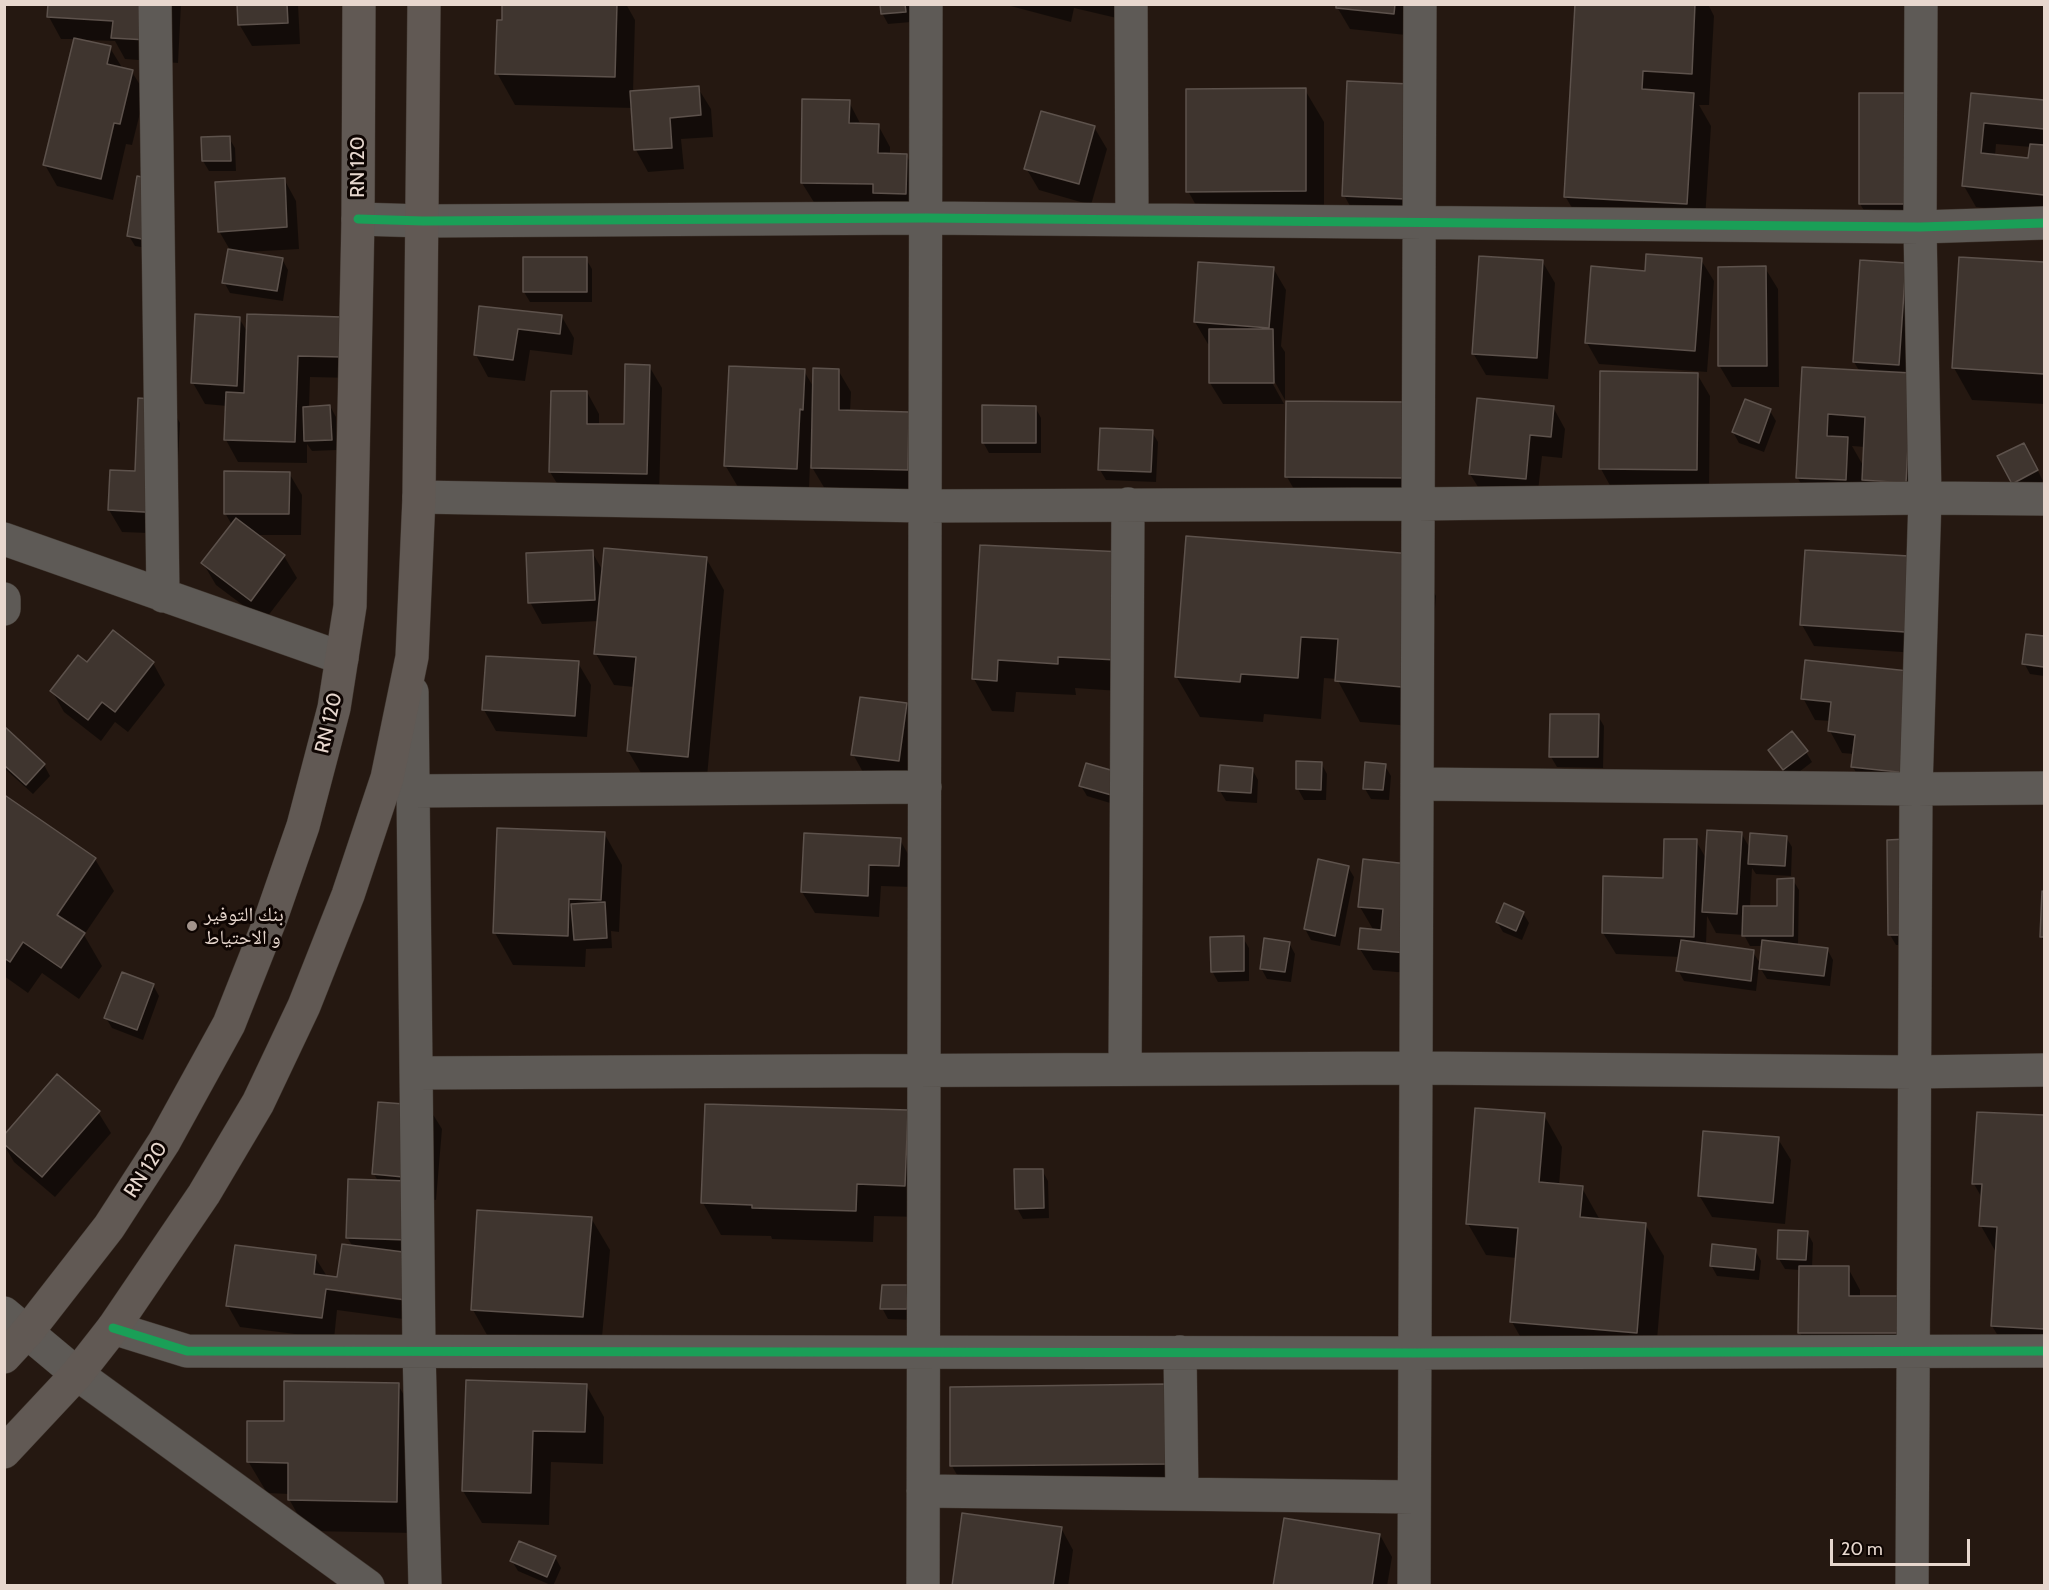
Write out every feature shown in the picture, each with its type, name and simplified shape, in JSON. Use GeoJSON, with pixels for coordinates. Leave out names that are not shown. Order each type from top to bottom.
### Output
{"type":"FeatureCollection","features":[{"type":"Feature","properties":{"kind":"main road","name":"RN 120"},"geometry":{"type":"LineString","coordinates":[[4,1357],[16,1322],[109,1227],[164,1142],[229,1024],[271,918],[303,826],[334,708],[350,606],[358,219],[359,4]]}},
{"type":"Feature","properties":{"kind":"main road"},"geometry":{"type":"LineString","coordinates":[[4,1452],[77,1374],[113,1328],[204,1194],[258,1103],[304,1006],[348,895],[387,778],[412,657],[419,497],[424,4]]}},
{"type":"Feature","properties":{"kind":"street"},"geometry":{"type":"LineString","coordinates":[[155,4],[163,596]]}},
{"type":"Feature","properties":{"kind":"street"},"geometry":{"type":"LineString","coordinates":[[923,1586],[926,4]]}},
{"type":"Feature","properties":{"kind":"street"},"geometry":{"type":"LineString","coordinates":[[1131,4],[1132,220]]}},
{"type":"Feature","properties":{"kind":"street"},"geometry":{"type":"LineString","coordinates":[[1414,1586],[1420,4]]}},
{"type":"Feature","properties":{"kind":"street"},"geometry":{"type":"LineString","coordinates":[[1912,1586],[1916,789],[1925,498],[1920,227],[1921,4]]}},
{"type":"Feature","properties":{"kind":"street"},"geometry":{"type":"LineString","coordinates":[[358,219],[423,221],[926,218],[1920,227],[2044,223]]}},
{"type":"Feature","properties":{"kind":"street"},"geometry":{"type":"LineString","coordinates":[[419,497],[925,506],[2044,499]]}},
{"type":"Feature","properties":{"kind":"street"},"geometry":{"type":"LineString","coordinates":[[1125,1069],[1128,504]]}},
{"type":"Feature","properties":{"kind":"street"},"geometry":{"type":"LineString","coordinates":[[4,539],[342,658]]}},
{"type":"Feature","properties":{"kind":"street"},"geometry":{"type":"LineString","coordinates":[[4,599],[4,609]]}},
{"type":"Feature","properties":{"kind":"street"},"geometry":{"type":"LineString","coordinates":[[412,657],[419,1351],[424,1586]]}},
{"type":"Feature","properties":{"kind":"street"},"geometry":{"type":"LineString","coordinates":[[1417,784],[1916,789],[2044,788]]}},
{"type":"Feature","properties":{"kind":"street"},"geometry":{"type":"LineString","coordinates":[[413,791],[925,787]]}},
{"type":"Feature","properties":{"kind":"street"},"geometry":{"type":"LineString","coordinates":[[416,1073],[1415,1068],[1914,1072],[2044,1070]]}},
{"type":"Feature","properties":{"kind":"street"},"geometry":{"type":"LineString","coordinates":[[16,1322],[77,1374],[368,1586]]}},
{"type":"Feature","properties":{"kind":"street"},"geometry":{"type":"LineString","coordinates":[[113,1328],[187,1351],[1414,1353],[2044,1351]]}},
{"type":"Feature","properties":{"kind":"street"},"geometry":{"type":"LineString","coordinates":[[1180,1352],[1182,1494]]}},
{"type":"Feature","properties":{"kind":"street"},"geometry":{"type":"LineString","coordinates":[[923,1491],[1414,1497]]}},
{"type":"Feature","properties":{"kind":"building"},"geometry":{"type":"Polygon","coordinates":[[[48,4],[168,4],[166,41],[111,38],[113,21],[47,17],[48,4]]]}},
{"type":"Feature","properties":{"kind":"building"},"geometry":{"type":"Polygon","coordinates":[[[237,4],[287,4],[288,23],[238,25],[237,4]]]}},
{"type":"Feature","properties":{"kind":"building"},"geometry":{"type":"Polygon","coordinates":[[[502,4],[617,4],[615,77],[495,74],[497,20],[502,20],[502,4]]]}},
{"type":"Feature","properties":{"kind":"building"},"geometry":{"type":"Polygon","coordinates":[[[880,4],[905,4],[906,12],[881,14],[880,4]]]}},
{"type":"Feature","properties":{"kind":"building"},"geometry":{"type":"Polygon","coordinates":[[[1336,4],[1395,4],[1394,14],[1336,8],[1336,4]]]}},
{"type":"Feature","properties":{"kind":"building"},"geometry":{"type":"Polygon","coordinates":[[[1575,4],[1695,4],[1692,74],[1643,71],[1642,89],[1694,93],[1687,204],[1564,197],[1575,4]]]}},
{"type":"Feature","properties":{"kind":"building"},"geometry":{"type":"Polygon","coordinates":[[[74,38],[111,46],[107,64],[133,70],[120,124],[114,123],[101,179],[43,165],[74,38]]]}},
{"type":"Feature","properties":{"kind":"building"},"geometry":{"type":"Polygon","coordinates":[[[1347,81],[1410,84],[1405,199],[1342,196],[1347,81]]]}},
{"type":"Feature","properties":{"kind":"building"},"geometry":{"type":"Polygon","coordinates":[[[699,86],[701,115],[670,118],[672,148],[634,150],[630,91],[699,86]]]}},
{"type":"Feature","properties":{"kind":"building"},"geometry":{"type":"Polygon","coordinates":[[[1306,88],[1306,191],[1186,192],[1186,89],[1306,88]]]}},
{"type":"Feature","properties":{"kind":"building"},"geometry":{"type":"Polygon","coordinates":[[[1859,93],[1909,93],[1910,204],[1859,204],[1859,93]]]}},
{"type":"Feature","properties":{"kind":"building"},"geometry":{"type":"Polygon","coordinates":[[[1971,93],[2044,100],[2044,129],[1984,123],[1981,153],[2028,158],[2030,144],[2044,145],[2044,195],[1962,186],[1971,93]]]}},
{"type":"Feature","properties":{"kind":"building"},"geometry":{"type":"Polygon","coordinates":[[[802,99],[850,100],[849,123],[879,124],[878,153],[907,154],[906,194],[873,193],[873,184],[801,183],[802,99]]]}},
{"type":"Feature","properties":{"kind":"building"},"geometry":{"type":"Polygon","coordinates":[[[1041,111],[1095,126],[1079,184],[1024,169],[1041,111]]]}},
{"type":"Feature","properties":{"kind":"building"},"geometry":{"type":"Polygon","coordinates":[[[230,136],[231,161],[202,161],[201,137],[230,136]]]}},
{"type":"Feature","properties":{"kind":"building"},"geometry":{"type":"Polygon","coordinates":[[[137,176],[168,182],[157,242],[127,236],[137,176]]]}},
{"type":"Feature","properties":{"kind":"building"},"geometry":{"type":"Polygon","coordinates":[[[285,178],[287,227],[218,232],[215,182],[285,178]]]}},
{"type":"Feature","properties":{"kind":"building"},"geometry":{"type":"Polygon","coordinates":[[[228,249],[283,258],[277,291],[222,283],[228,249]]]}},
{"type":"Feature","properties":{"kind":"building"},"geometry":{"type":"Polygon","coordinates":[[[1646,254],[1702,258],[1695,351],[1585,343],[1591,266],[1645,271],[1646,254]]]}},
{"type":"Feature","properties":{"kind":"building"},"geometry":{"type":"Polygon","coordinates":[[[1479,256],[1543,260],[1537,358],[1472,354],[1479,256]]]}},
{"type":"Feature","properties":{"kind":"building"},"geometry":{"type":"Polygon","coordinates":[[[523,257],[587,257],[587,292],[523,292],[523,257]]]}},
{"type":"Feature","properties":{"kind":"building"},"geometry":{"type":"Polygon","coordinates":[[[1959,257],[2044,262],[2044,374],[1952,368],[1959,257]]]}},
{"type":"Feature","properties":{"kind":"building"},"geometry":{"type":"Polygon","coordinates":[[[1860,260],[1906,263],[1899,365],[1853,362],[1860,260]]]}},
{"type":"Feature","properties":{"kind":"building"},"geometry":{"type":"Polygon","coordinates":[[[1198,262],[1274,267],[1269,328],[1194,322],[1198,262]]]}},
{"type":"Feature","properties":{"kind":"building"},"geometry":{"type":"Polygon","coordinates":[[[1766,266],[1767,366],[1718,366],[1718,267],[1766,266]]]}},
{"type":"Feature","properties":{"kind":"building"},"geometry":{"type":"Polygon","coordinates":[[[479,306],[562,315],[560,334],[518,329],[513,360],[474,355],[479,306]]]}},
{"type":"Feature","properties":{"kind":"building"},"geometry":{"type":"Polygon","coordinates":[[[195,314],[240,317],[237,386],[191,383],[195,314]]]}},
{"type":"Feature","properties":{"kind":"building"},"geometry":{"type":"Polygon","coordinates":[[[247,314],[342,317],[342,357],[298,356],[295,442],[224,440],[226,392],[244,393],[247,314]]]}},
{"type":"Feature","properties":{"kind":"building"},"geometry":{"type":"Polygon","coordinates":[[[1209,329],[1273,329],[1274,383],[1209,383],[1209,329]]]}},
{"type":"Feature","properties":{"kind":"building"},"geometry":{"type":"Polygon","coordinates":[[[625,364],[650,365],[647,474],[549,472],[551,391],[587,391],[587,424],[624,424],[625,364]]]}},
{"type":"Feature","properties":{"kind":"building"},"geometry":{"type":"Polygon","coordinates":[[[729,366],[805,369],[797,469],[724,466],[729,366]]]}},
{"type":"Feature","properties":{"kind":"building"},"geometry":{"type":"Polygon","coordinates":[[[1802,367],[1912,373],[1906,483],[1862,480],[1865,417],[1828,414],[1827,436],[1848,437],[1846,480],[1796,478],[1802,367]]]}},
{"type":"Feature","properties":{"kind":"building"},"geometry":{"type":"Polygon","coordinates":[[[813,368],[839,369],[839,410],[909,412],[908,470],[811,468],[813,368]]]}},
{"type":"Feature","properties":{"kind":"building"},"geometry":{"type":"Polygon","coordinates":[[[1600,371],[1698,373],[1697,470],[1599,469],[1600,371]]]}},
{"type":"Feature","properties":{"kind":"building"},"geometry":{"type":"Polygon","coordinates":[[[138,398],[169,400],[162,513],[108,510],[110,470],[135,471],[138,398]]]}},
{"type":"Feature","properties":{"kind":"building"},"geometry":{"type":"Polygon","coordinates":[[[1477,398],[1554,406],[1551,437],[1530,435],[1526,479],[1469,474],[1477,398]]]}},
{"type":"Feature","properties":{"kind":"building"},"geometry":{"type":"Polygon","coordinates":[[[1745,399],[1771,409],[1759,443],[1732,432],[1745,399]]]}},
{"type":"Feature","properties":{"kind":"building"},"geometry":{"type":"Polygon","coordinates":[[[1286,401],[1410,402],[1409,478],[1285,477],[1286,401]]]}},
{"type":"Feature","properties":{"kind":"building"},"geometry":{"type":"Polygon","coordinates":[[[330,405],[332,440],[304,441],[303,407],[330,405]]]}},
{"type":"Feature","properties":{"kind":"building"},"geometry":{"type":"Polygon","coordinates":[[[982,405],[1036,406],[1036,443],[982,443],[982,405]]]}},
{"type":"Feature","properties":{"kind":"building"},"geometry":{"type":"Polygon","coordinates":[[[1100,428],[1153,430],[1151,472],[1098,470],[1100,428]]]}},
{"type":"Feature","properties":{"kind":"building"},"geometry":{"type":"Polygon","coordinates":[[[2024,443],[2038,470],[2012,484],[1997,456],[2024,443]]]}},
{"type":"Feature","properties":{"kind":"building"},"geometry":{"type":"Polygon","coordinates":[[[224,471],[290,472],[289,514],[224,514],[224,471]]]}},
{"type":"Feature","properties":{"kind":"building"},"geometry":{"type":"Polygon","coordinates":[[[236,518],[285,555],[251,601],[201,563],[236,518]]]}},
{"type":"Feature","properties":{"kind":"building"},"geometry":{"type":"Polygon","coordinates":[[[1186,536],[1413,554],[1402,687],[1335,681],[1338,639],[1301,637],[1298,678],[1241,674],[1240,682],[1175,677],[1186,536]]]}},
{"type":"Feature","properties":{"kind":"building"},"geometry":{"type":"Polygon","coordinates":[[[980,545],[1123,552],[1117,660],[1058,657],[1058,664],[998,660],[997,681],[972,679],[980,545]]]}},
{"type":"Feature","properties":{"kind":"building"},"geometry":{"type":"Polygon","coordinates":[[[604,548],[707,557],[688,757],[627,751],[636,657],[594,654],[604,548]]]}},
{"type":"Feature","properties":{"kind":"building"},"geometry":{"type":"Polygon","coordinates":[[[593,550],[595,600],[528,603],[526,553],[593,550]]]}},
{"type":"Feature","properties":{"kind":"building"},"geometry":{"type":"Polygon","coordinates":[[[1805,550],[1909,556],[1905,632],[1800,625],[1805,550]]]}},
{"type":"Feature","properties":{"kind":"building"},"geometry":{"type":"Polygon","coordinates":[[[113,630],[154,662],[115,712],[102,702],[88,720],[50,691],[78,655],[87,662],[113,630]]]}},
{"type":"Feature","properties":{"kind":"building"},"geometry":{"type":"Polygon","coordinates":[[[2026,634],[2044,636],[2044,667],[2022,664],[2026,634]]]}},
{"type":"Feature","properties":{"kind":"building"},"geometry":{"type":"Polygon","coordinates":[[[486,656],[579,661],[575,716],[482,710],[486,656]]]}},
{"type":"Feature","properties":{"kind":"building"},"geometry":{"type":"Polygon","coordinates":[[[1805,660],[1918,672],[1907,773],[1851,767],[1855,735],[1828,731],[1831,702],[1801,699],[1805,660]]]}},
{"type":"Feature","properties":{"kind":"building"},"geometry":{"type":"Polygon","coordinates":[[[860,697],[907,703],[899,761],[851,755],[860,697]]]}},
{"type":"Feature","properties":{"kind":"building"},"geometry":{"type":"Polygon","coordinates":[[[1550,714],[1599,714],[1598,757],[1549,757],[1550,714]]]}},
{"type":"Feature","properties":{"kind":"building"},"geometry":{"type":"Polygon","coordinates":[[[4,726],[45,764],[26,785],[4,765],[4,726]]]}},
{"type":"Feature","properties":{"kind":"building"},"geometry":{"type":"Polygon","coordinates":[[[1792,731],[1808,751],[1783,770],[1768,750],[1792,731]]]}},
{"type":"Feature","properties":{"kind":"building"},"geometry":{"type":"Polygon","coordinates":[[[1296,761],[1322,762],[1321,790],[1296,789],[1296,761]]]}},
{"type":"Feature","properties":{"kind":"building"},"geometry":{"type":"Polygon","coordinates":[[[1365,762],[1386,764],[1383,790],[1363,789],[1365,762]]]}},
{"type":"Feature","properties":{"kind":"building"},"geometry":{"type":"Polygon","coordinates":[[[1086,763],[1121,773],[1115,796],[1079,786],[1086,763]]]}},
{"type":"Feature","properties":{"kind":"building"},"geometry":{"type":"Polygon","coordinates":[[[1220,765],[1253,768],[1251,793],[1218,791],[1220,765]]]}},
{"type":"Feature","properties":{"kind":"building"},"geometry":{"type":"Polygon","coordinates":[[[6,796],[96,858],[57,915],[85,933],[61,968],[23,942],[10,962],[4,958],[4,798],[6,796]]]}},
{"type":"Feature","properties":{"kind":"building"},"geometry":{"type":"Polygon","coordinates":[[[497,828],[605,832],[601,900],[569,899],[568,936],[493,933],[497,828]]]}},
{"type":"Feature","properties":{"kind":"building"},"geometry":{"type":"Polygon","coordinates":[[[1707,830],[1742,832],[1737,914],[1702,912],[1707,830]]]}},
{"type":"Feature","properties":{"kind":"building"},"geometry":{"type":"Polygon","coordinates":[[[804,833],[901,838],[899,866],[869,865],[868,896],[801,892],[804,833]]]}},
{"type":"Feature","properties":{"kind":"building"},"geometry":{"type":"Polygon","coordinates":[[[1750,833],[1787,836],[1785,866],[1748,864],[1750,833]]]}},
{"type":"Feature","properties":{"kind":"building"},"geometry":{"type":"Polygon","coordinates":[[[1664,839],[1697,839],[1694,937],[1602,933],[1603,876],[1663,878],[1664,839]]]}},
{"type":"Feature","properties":{"kind":"building"},"geometry":{"type":"Polygon","coordinates":[[[1906,839],[1908,935],[1888,935],[1887,840],[1906,839]]]}},
{"type":"Feature","properties":{"kind":"building"},"geometry":{"type":"Polygon","coordinates":[[[1318,859],[1349,866],[1335,936],[1304,929],[1318,859]]]}},
{"type":"Feature","properties":{"kind":"building"},"geometry":{"type":"Polygon","coordinates":[[[1363,859],[1417,865],[1408,953],[1358,949],[1360,928],[1381,930],[1383,909],[1358,907],[1363,859]]]}},
{"type":"Feature","properties":{"kind":"building"},"geometry":{"type":"Polygon","coordinates":[[[1794,878],[1793,936],[1742,936],[1743,906],[1777,906],[1777,879],[1794,878]]]}},
{"type":"Feature","properties":{"kind":"building"},"geometry":{"type":"Polygon","coordinates":[[[2042,891],[2044,892],[2044,937],[2040,937],[2042,891]]]}},
{"type":"Feature","properties":{"kind":"building"},"geometry":{"type":"Polygon","coordinates":[[[605,902],[607,938],[574,940],[571,904],[605,902]]]}},
{"type":"Feature","properties":{"kind":"building"},"geometry":{"type":"Polygon","coordinates":[[[1504,903],[1524,912],[1516,931],[1496,922],[1504,903]]]}},
{"type":"Feature","properties":{"kind":"building"},"geometry":{"type":"Polygon","coordinates":[[[1244,936],[1244,971],[1211,972],[1210,937],[1244,936]]]}},
{"type":"Feature","properties":{"kind":"building"},"geometry":{"type":"Polygon","coordinates":[[[1264,938],[1290,942],[1285,972],[1260,969],[1264,938]]]}},
{"type":"Feature","properties":{"kind":"building"},"geometry":{"type":"Polygon","coordinates":[[[1681,940],[1754,950],[1751,981],[1676,971],[1681,940]]]}},
{"type":"Feature","properties":{"kind":"building"},"geometry":{"type":"Polygon","coordinates":[[[1762,940],[1828,948],[1824,976],[1759,969],[1762,940]]]}},
{"type":"Feature","properties":{"kind":"building"},"geometry":{"type":"Polygon","coordinates":[[[122,972],[154,984],[137,1030],[104,1018],[122,972]]]}},
{"type":"Feature","properties":{"kind":"building"},"geometry":{"type":"Polygon","coordinates":[[[57,1074],[100,1111],[42,1177],[4,1144],[4,1135],[57,1074]]]}},
{"type":"Feature","properties":{"kind":"building"},"geometry":{"type":"Polygon","coordinates":[[[378,1102],[430,1106],[424,1179],[372,1174],[378,1102]]]}},
{"type":"Feature","properties":{"kind":"building"},"geometry":{"type":"Polygon","coordinates":[[[705,1104],[908,1110],[905,1186],[857,1184],[856,1211],[752,1208],[752,1205],[701,1203],[705,1104]]]}},
{"type":"Feature","properties":{"kind":"building"},"geometry":{"type":"Polygon","coordinates":[[[1475,1108],[1545,1113],[1539,1182],[1583,1186],[1580,1217],[1646,1223],[1637,1333],[1510,1322],[1518,1228],[1466,1224],[1475,1108]]]}},
{"type":"Feature","properties":{"kind":"building"},"geometry":{"type":"Polygon","coordinates":[[[1977,1112],[2044,1115],[2044,1329],[1991,1326],[1997,1227],[1979,1226],[1982,1184],[1972,1184],[1977,1112]]]}},
{"type":"Feature","properties":{"kind":"building"},"geometry":{"type":"Polygon","coordinates":[[[1703,1131],[1779,1137],[1773,1203],[1698,1196],[1703,1131]]]}},
{"type":"Feature","properties":{"kind":"building"},"geometry":{"type":"Polygon","coordinates":[[[1014,1169],[1043,1169],[1044,1208],[1015,1209],[1014,1169]]]}},
{"type":"Feature","properties":{"kind":"building"},"geometry":{"type":"Polygon","coordinates":[[[348,1179],[410,1181],[408,1240],[346,1238],[348,1179]]]}},
{"type":"Feature","properties":{"kind":"building"},"geometry":{"type":"Polygon","coordinates":[[[477,1210],[592,1217],[583,1317],[471,1310],[477,1210]]]}},
{"type":"Feature","properties":{"kind":"building"},"geometry":{"type":"Polygon","coordinates":[[[1778,1230],[1808,1231],[1806,1260],[1777,1259],[1778,1230]]]}},
{"type":"Feature","properties":{"kind":"building"},"geometry":{"type":"Polygon","coordinates":[[[342,1244],[411,1253],[406,1300],[326,1289],[322,1318],[226,1306],[235,1245],[316,1255],[314,1274],[337,1277],[342,1244]]]}},
{"type":"Feature","properties":{"kind":"building"},"geometry":{"type":"Polygon","coordinates":[[[1712,1244],[1756,1249],[1754,1270],[1710,1266],[1712,1244]]]}},
{"type":"Feature","properties":{"kind":"building"},"geometry":{"type":"Polygon","coordinates":[[[1799,1266],[1849,1266],[1849,1296],[1907,1296],[1907,1333],[1798,1333],[1799,1266]]]}},
{"type":"Feature","properties":{"kind":"building"},"geometry":{"type":"Polygon","coordinates":[[[882,1285],[908,1285],[907,1309],[880,1309],[882,1285]]]}},
{"type":"Feature","properties":{"kind":"building"},"geometry":{"type":"Polygon","coordinates":[[[466,1380],[587,1384],[585,1432],[533,1431],[531,1493],[462,1491],[466,1380]]]}},
{"type":"Feature","properties":{"kind":"building"},"geometry":{"type":"Polygon","coordinates":[[[284,1381],[399,1383],[397,1502],[288,1500],[288,1463],[247,1462],[247,1421],[284,1421],[284,1381]]]}},
{"type":"Feature","properties":{"kind":"building"},"geometry":{"type":"Polygon","coordinates":[[[1166,1384],[1166,1464],[950,1466],[950,1387],[1166,1384]]]}},
{"type":"Feature","properties":{"kind":"building"},"geometry":{"type":"Polygon","coordinates":[[[962,1513],[1062,1527],[1053,1586],[952,1586],[962,1513]]]}},
{"type":"Feature","properties":{"kind":"building"},"geometry":{"type":"Polygon","coordinates":[[[1284,1518],[1380,1534],[1372,1586],[1273,1586],[1284,1518]]]}},
{"type":"Feature","properties":{"kind":"building"},"geometry":{"type":"Polygon","coordinates":[[[519,1541],[556,1556],[547,1577],[510,1561],[519,1541]]]}},
{"type":"Feature","properties":{"kind":"cycle path"},"geometry":{"type":"LineString","coordinates":[[358,219],[423,221],[926,218],[1920,227],[2044,223]]}},
{"type":"Feature","properties":{"kind":"cycle path"},"geometry":{"type":"LineString","coordinates":[[113,1328],[187,1351],[1414,1353],[2044,1351]]}},
{"type":"Feature","properties":{"kind":"place","name":"بنك التوفير و الاحتياط"},"geometry":{"type":"Point","coordinates":[192,926]}}]}
